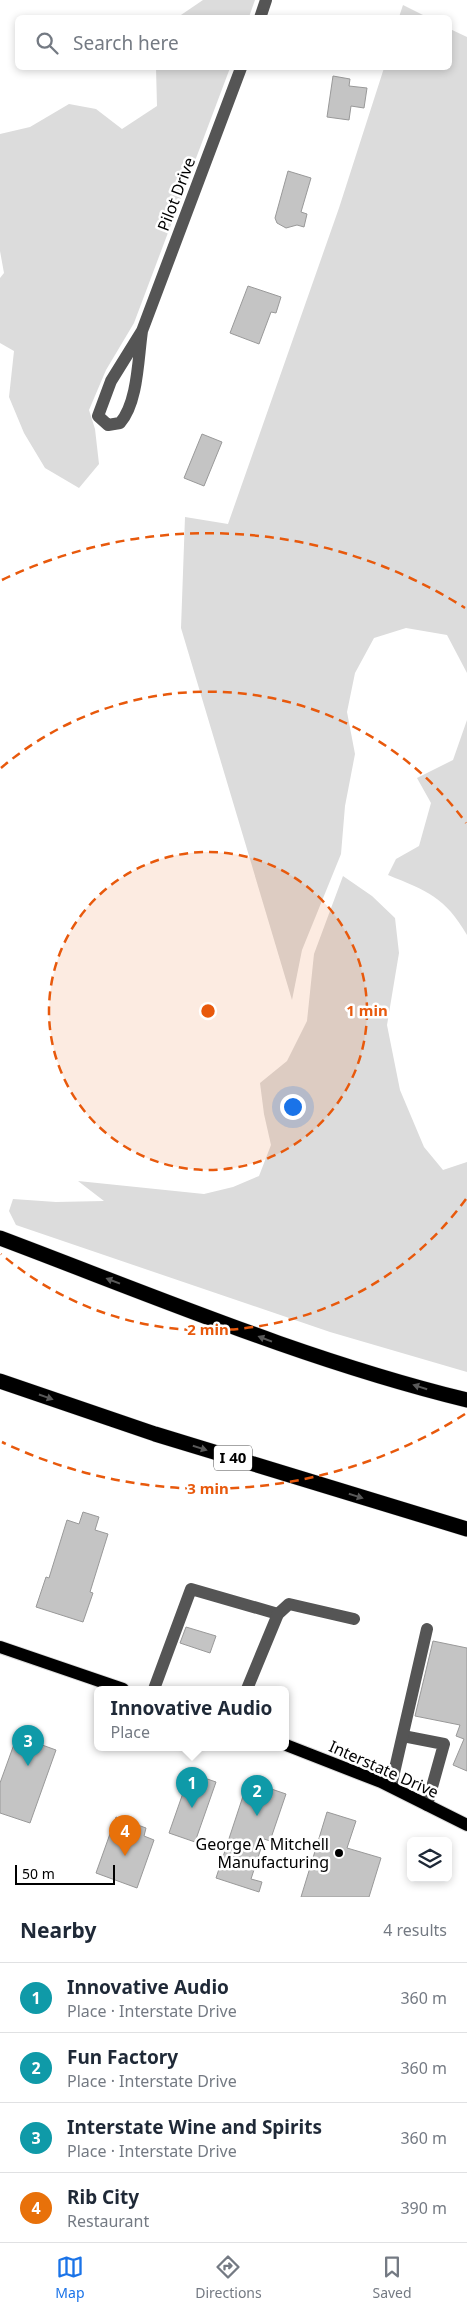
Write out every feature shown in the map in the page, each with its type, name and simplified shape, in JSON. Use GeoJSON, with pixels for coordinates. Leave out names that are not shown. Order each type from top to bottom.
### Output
{"type":"FeatureCollection","features":[{"type":"Feature","properties":{"kind":"highway"},"geometry":{"type":"LineString","coordinates":[[0,1238],[275,1342],[428,1390],[467,1400]]}},
{"type":"Feature","properties":{"kind":"highway","name":"I 40"},"geometry":{"type":"LineString","coordinates":[[0,1381],[155,1434],[467,1529]]}},
{"type":"Feature","properties":{"kind":"main road"},"geometry":{"type":"LineString","coordinates":[[0,1647],[114,1686]]}},
{"type":"Feature","properties":{"kind":"main road","name":"Interstate Drive"},"geometry":{"type":"LineString","coordinates":[[289,1746],[391,1786],[467,1826]]}},
{"type":"Feature","properties":{"kind":"street"},"geometry":{"type":"LineString","coordinates":[[261,15],[266,0]]}},
{"type":"Feature","properties":{"kind":"street","name":"Pilot Drive"},"geometry":{"type":"LineString","coordinates":[[142,331],[134,392],[128,414],[120,423],[108,425],[98,416],[111,381],[142,331],[240,70]]}},
{"type":"Feature","properties":{"kind":"street"},"geometry":{"type":"LineString","coordinates":[[155,1686],[191,1589],[278,1614]]}},
{"type":"Feature","properties":{"kind":"street"},"geometry":{"type":"LineString","coordinates":[[248,1686],[278,1614],[289,1604],[354,1618]]}},
{"type":"Feature","properties":{"kind":"street"},"geometry":{"type":"LineString","coordinates":[[391,1786],[427,1629]]}},
{"type":"Feature","properties":{"kind":"street"},"geometry":{"type":"LineString","coordinates":[[403,1736],[444,1744],[427,1805]]}},
{"type":"Feature","properties":{"kind":"shaded area"},"geometry":{"type":"Polygon","coordinates":[[[203,0],[255,0],[250,15],[181,15],[203,0]]]}},
{"type":"Feature","properties":{"kind":"shaded area"},"geometry":{"type":"Polygon","coordinates":[[[403,5],[423,15],[400,15],[403,5]]]}},
{"type":"Feature","properties":{"kind":"shaded area"},"geometry":{"type":"Polygon","coordinates":[[[452,30],[467,37],[467,673],[447,635],[406,628],[374,638],[355,673],[347,712],[355,754],[345,806],[341,854],[302,950],[292,1000],[181,628],[185,517],[228,524],[339,208],[383,70],[452,70],[452,30]]]}},
{"type":"Feature","properties":{"kind":"shaded area"},"geometry":{"type":"Polygon","coordinates":[[[156,70],[229,70],[134,323],[106,370],[89,410],[95,429],[99,464],[79,488],[45,468],[24,433],[9,397],[14,351],[0,343],[0,278],[4,273],[0,251],[0,134],[30,127],[69,104],[96,109],[122,129],[157,106],[156,70]]]}},
{"type":"Feature","properties":{"kind":"shaded area"},"geometry":{"type":"Polygon","coordinates":[[[467,720],[467,935],[451,912],[434,897],[388,875],[396,859],[419,846],[431,803],[417,778],[453,760],[467,720]]]}},
{"type":"Feature","properties":{"kind":"shaded area"},"geometry":{"type":"Polygon","coordinates":[[[343,876],[372,896],[395,918],[399,953],[387,1025],[400,1090],[424,1147],[443,1170],[467,1162],[467,1372],[330,1332],[16,1225],[9,1211],[13,1199],[56,1202],[104,1201],[78,1181],[204,1194],[233,1187],[259,1176],[271,1145],[260,1083],[287,1061],[307,1021],[314,954],[343,876]]]}},
{"type":"Feature","properties":{"kind":"building"},"geometry":{"type":"Polygon","coordinates":[[[333,76],[350,79],[349,86],[367,88],[364,108],[351,106],[349,120],[327,117],[333,76]]]}},
{"type":"Feature","properties":{"kind":"building"},"geometry":{"type":"Polygon","coordinates":[[[288,171],[311,178],[301,212],[307,214],[304,227],[297,225],[286,228],[277,223],[275,218],[288,171]]]}},
{"type":"Feature","properties":{"kind":"building"},"geometry":{"type":"Polygon","coordinates":[[[248,286],[281,297],[276,313],[271,312],[259,344],[230,333],[248,286]]]}},
{"type":"Feature","properties":{"kind":"building"},"geometry":{"type":"Polygon","coordinates":[[[202,434],[222,442],[204,486],[184,478],[202,434]]]}},
{"type":"Feature","properties":{"kind":"building"},"geometry":{"type":"Polygon","coordinates":[[[83,1512],[99,1517],[95,1530],[108,1534],[90,1592],[93,1593],[83,1622],[36,1607],[46,1577],[49,1578],[67,1520],[79,1524],[83,1512]]]}},
{"type":"Feature","properties":{"kind":"building"},"geometry":{"type":"Polygon","coordinates":[[[186,1627],[216,1636],[210,1653],[180,1643],[186,1627]]]}},
{"type":"Feature","properties":{"kind":"building"},"geometry":{"type":"Polygon","coordinates":[[[433,1641],[467,1648],[467,1771],[453,1765],[464,1739],[456,1736],[460,1725],[415,1716],[433,1641]]]}},
{"type":"Feature","properties":{"kind":"building"},"geometry":{"type":"Polygon","coordinates":[[[17,1736],[56,1750],[30,1823],[0,1813],[0,1783],[17,1736]]]}},
{"type":"Feature","properties":{"kind":"building"},"geometry":{"type":"Polygon","coordinates":[[[190,1773],[216,1782],[195,1842],[169,1833],[190,1773]]]}},
{"type":"Feature","properties":{"kind":"building"},"geometry":{"type":"Polygon","coordinates":[[[248,1781],[286,1794],[270,1841],[264,1839],[251,1879],[262,1882],[259,1892],[216,1878],[248,1781]]]}},
{"type":"Feature","properties":{"kind":"building","name":"George A Mitchell Manufacturing"},"geometry":{"type":"Polygon","coordinates":[[[327,1812],[356,1821],[347,1848],[381,1858],[369,1897],[301,1897],[327,1812]]]}},
{"type":"Feature","properties":{"kind":"building"},"geometry":{"type":"Polygon","coordinates":[[[116,1817],[146,1828],[144,1836],[154,1840],[137,1888],[96,1873],[116,1817]]]}},
{"type":"Feature","properties":{"kind":"place","name":"Interstate Wine and Spirits"},"geometry":{"type":"Point","coordinates":[28,1766]}},
{"type":"Feature","properties":{"kind":"place","name":"Innovative Audio"},"geometry":{"type":"Point","coordinates":[192,1808]}},
{"type":"Feature","properties":{"kind":"place","name":"Fun Factory"},"geometry":{"type":"Point","coordinates":[257,1816]}},
{"type":"Feature","properties":{"kind":"place","name":"George A Mitchell Manufacturing"},"geometry":{"type":"Point","coordinates":[339,1853]}},
{"type":"Feature","properties":{"kind":"place","name":"Rib City"},"geometry":{"type":"Point","coordinates":[125,1856]}}]}
